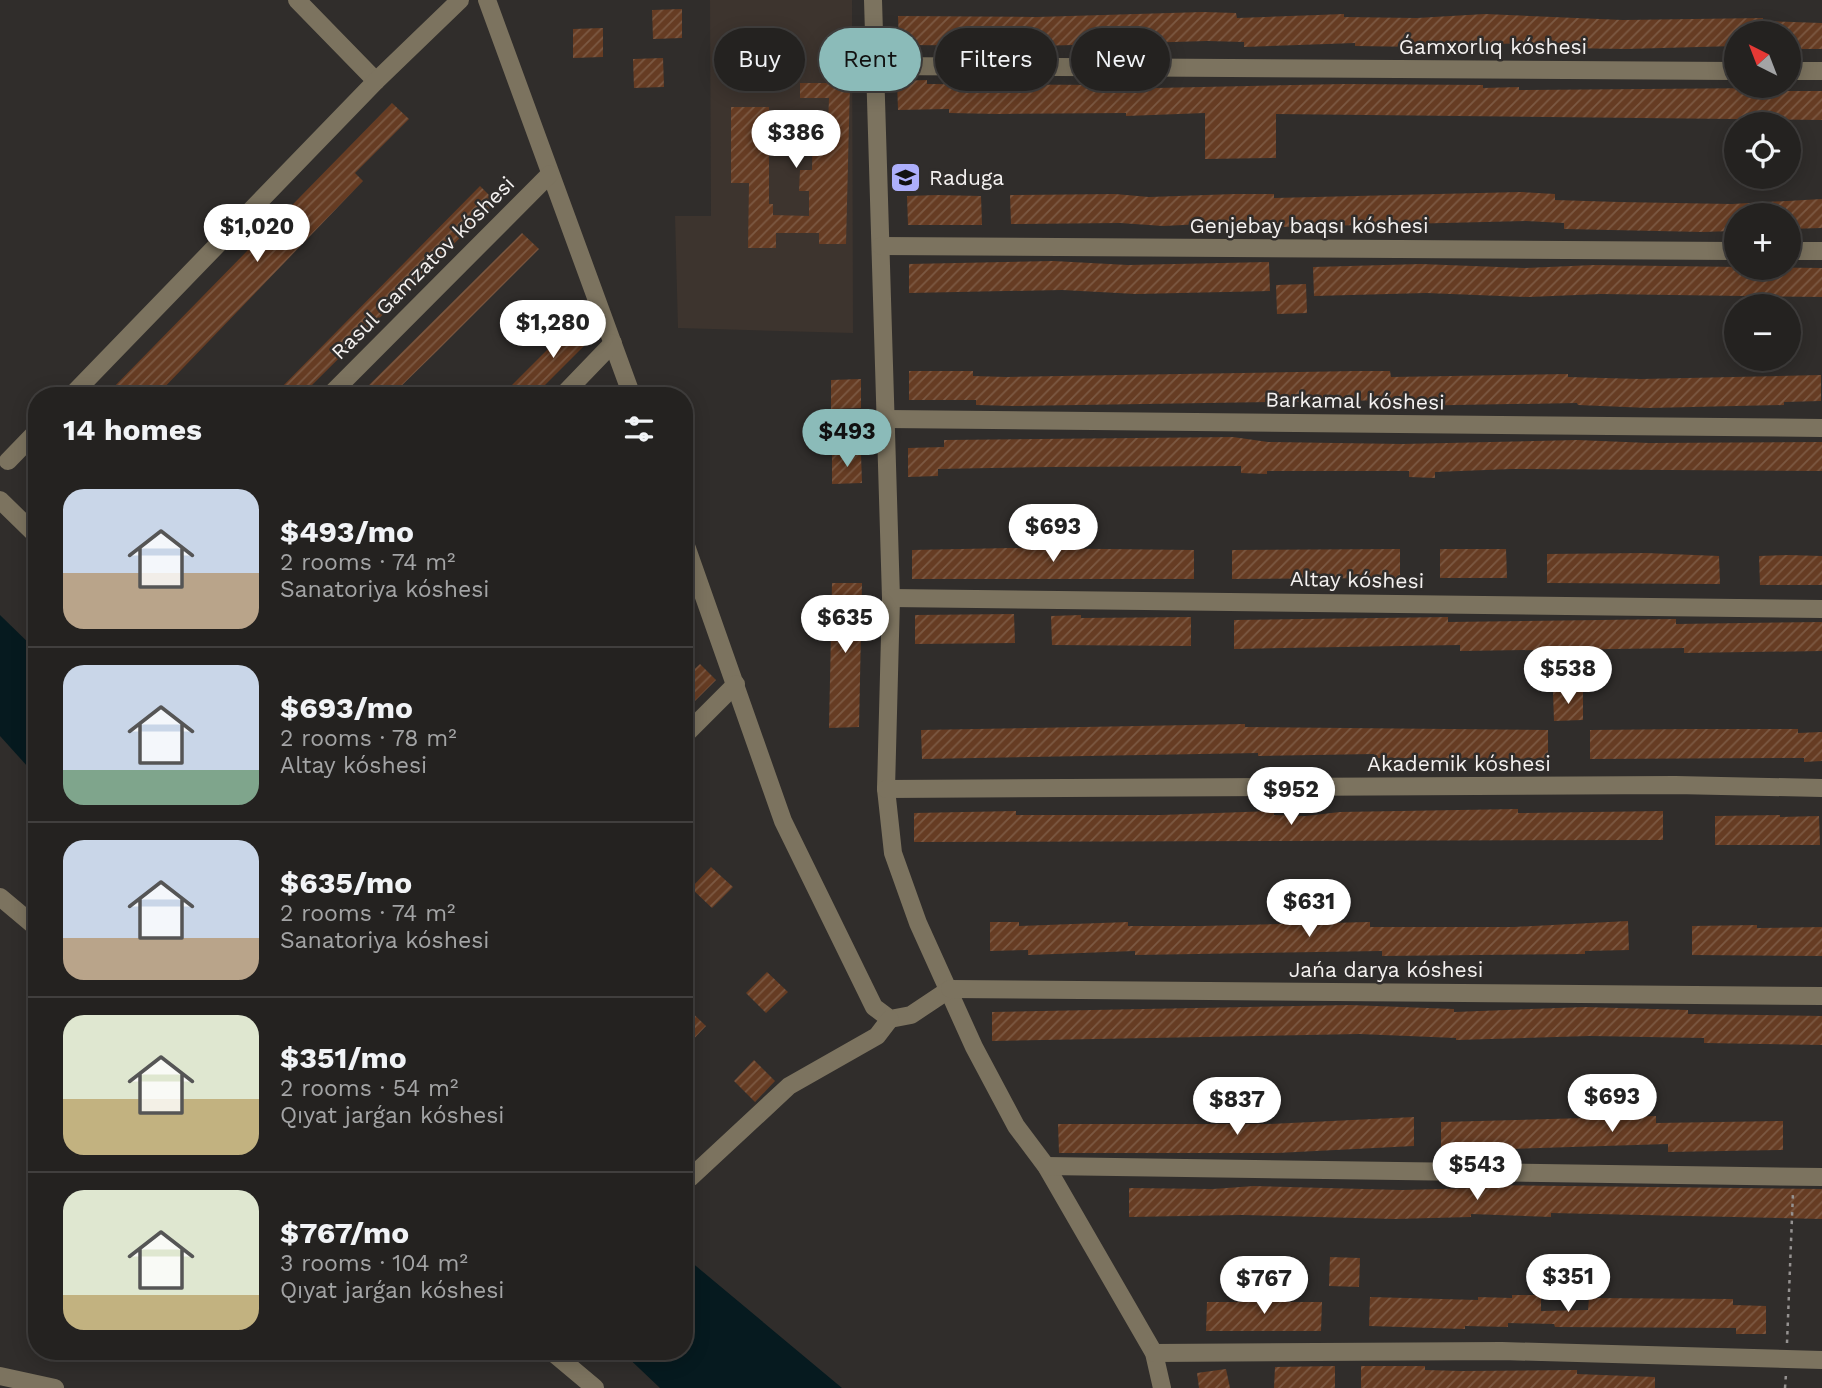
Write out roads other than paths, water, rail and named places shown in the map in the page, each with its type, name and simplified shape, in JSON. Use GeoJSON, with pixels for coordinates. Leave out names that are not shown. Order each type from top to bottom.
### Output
{"type":"FeatureCollection","features":[{"type":"Feature","properties":{"kind":"street"},"geometry":{"type":"LineString","coordinates":[[297,0],[376,81]]}},
{"type":"Feature","properties":{"kind":"street"},"geometry":{"type":"LineString","coordinates":[[80,387],[376,81],[460,0]]}},
{"type":"Feature","properties":{"kind":"street"},"geometry":{"type":"LineString","coordinates":[[487,0],[629,387]]}},
{"type":"Feature","properties":{"kind":"street"},"geometry":{"type":"LineString","coordinates":[[873,0],[873,28]]}},
{"type":"Feature","properties":{"kind":"street","name":"Ǵamxorlıq kóshesi"},"geometry":{"type":"LineString","coordinates":[[921,66],[1724,71]]}},
{"type":"Feature","properties":{"kind":"street"},"geometry":{"type":"LineString","coordinates":[[1801,71],[1822,71]]}},
{"type":"Feature","properties":{"kind":"street"},"geometry":{"type":"LineString","coordinates":[[874,91],[891,598],[886,789],[893,853],[918,923],[974,1047],[1016,1126],[1046,1166],[1154,1353],[1162,1388]]}},
{"type":"Feature","properties":{"kind":"street","name":"Rasul Gamzatov kóshesi"},"geometry":{"type":"LineString","coordinates":[[337,387],[550,174]]}},
{"type":"Feature","properties":{"kind":"street","name":"Genjebay baqsı kóshesi"},"geometry":{"type":"LineString","coordinates":[[881,246],[1724,251]]}},
{"type":"Feature","properties":{"kind":"street"},"geometry":{"type":"LineString","coordinates":[[1801,251],[1822,251]]}},
{"type":"Feature","properties":{"kind":"street"},"geometry":{"type":"LineString","coordinates":[[571,387],[613,343]]}},
{"type":"Feature","properties":{"kind":"street","name":"Barkamal kóshesi"},"geometry":{"type":"LineString","coordinates":[[887,419],[1822,428]]}},
{"type":"Feature","properties":{"kind":"street"},"geometry":{"type":"LineString","coordinates":[[8,461],[28,440]]}},
{"type":"Feature","properties":{"kind":"street"},"geometry":{"type":"LineString","coordinates":[[0,500],[28,527]]}},
{"type":"Feature","properties":{"kind":"street"},"geometry":{"type":"LineString","coordinates":[[693,565],[783,821],[864,990],[874,1007],[890,1019]]}},
{"type":"Feature","properties":{"kind":"street","name":"Altay kóshesi"},"geometry":{"type":"LineString","coordinates":[[891,598],[1822,609]]}},
{"type":"Feature","properties":{"kind":"street"},"geometry":{"type":"LineString","coordinates":[[693,727],[736,684]]}},
{"type":"Feature","properties":{"kind":"street","name":"Akademik kóshesi"},"geometry":{"type":"LineString","coordinates":[[886,789],[1662,785],[1822,788]]}},
{"type":"Feature","properties":{"kind":"street"},"geometry":{"type":"LineString","coordinates":[[0,897],[28,920]]}},
{"type":"Feature","properties":{"kind":"street"},"geometry":{"type":"LineString","coordinates":[[693,1175],[789,1086],[877,1036],[890,1019],[911,1015],[950,989]]}},
{"type":"Feature","properties":{"kind":"street","name":"Jańa darya kóshesi"},"geometry":{"type":"LineString","coordinates":[[950,989],[1822,996]]}},
{"type":"Feature","properties":{"kind":"street"},"geometry":{"type":"LineString","coordinates":[[1046,1166],[1794,1174],[1822,1177]]}},
{"type":"Feature","properties":{"kind":"street"},"geometry":{"type":"LineString","coordinates":[[1154,1353],[1502,1351],[1822,1360]]}},
{"type":"Feature","properties":{"kind":"street"},"geometry":{"type":"LineString","coordinates":[[562,1360],[595,1388]]}},
{"type":"Feature","properties":{"kind":"street"},"geometry":{"type":"LineString","coordinates":[[0,1376],[55,1388]]}},
{"type":"Feature","properties":{"kind":"water"},"geometry":{"type":"Polygon","coordinates":[[[0,615],[28,642],[28,767],[0,736],[0,615]]]}},
{"type":"Feature","properties":{"kind":"water"},"geometry":{"type":"Polygon","coordinates":[[[693,1264],[842,1388],[660,1388],[630,1360],[693,1360],[693,1264]]]}},
{"type":"Feature","properties":{"kind":"place","name":"Raduga"},"geometry":{"type":"Point","coordinates":[906,178]}}]}
